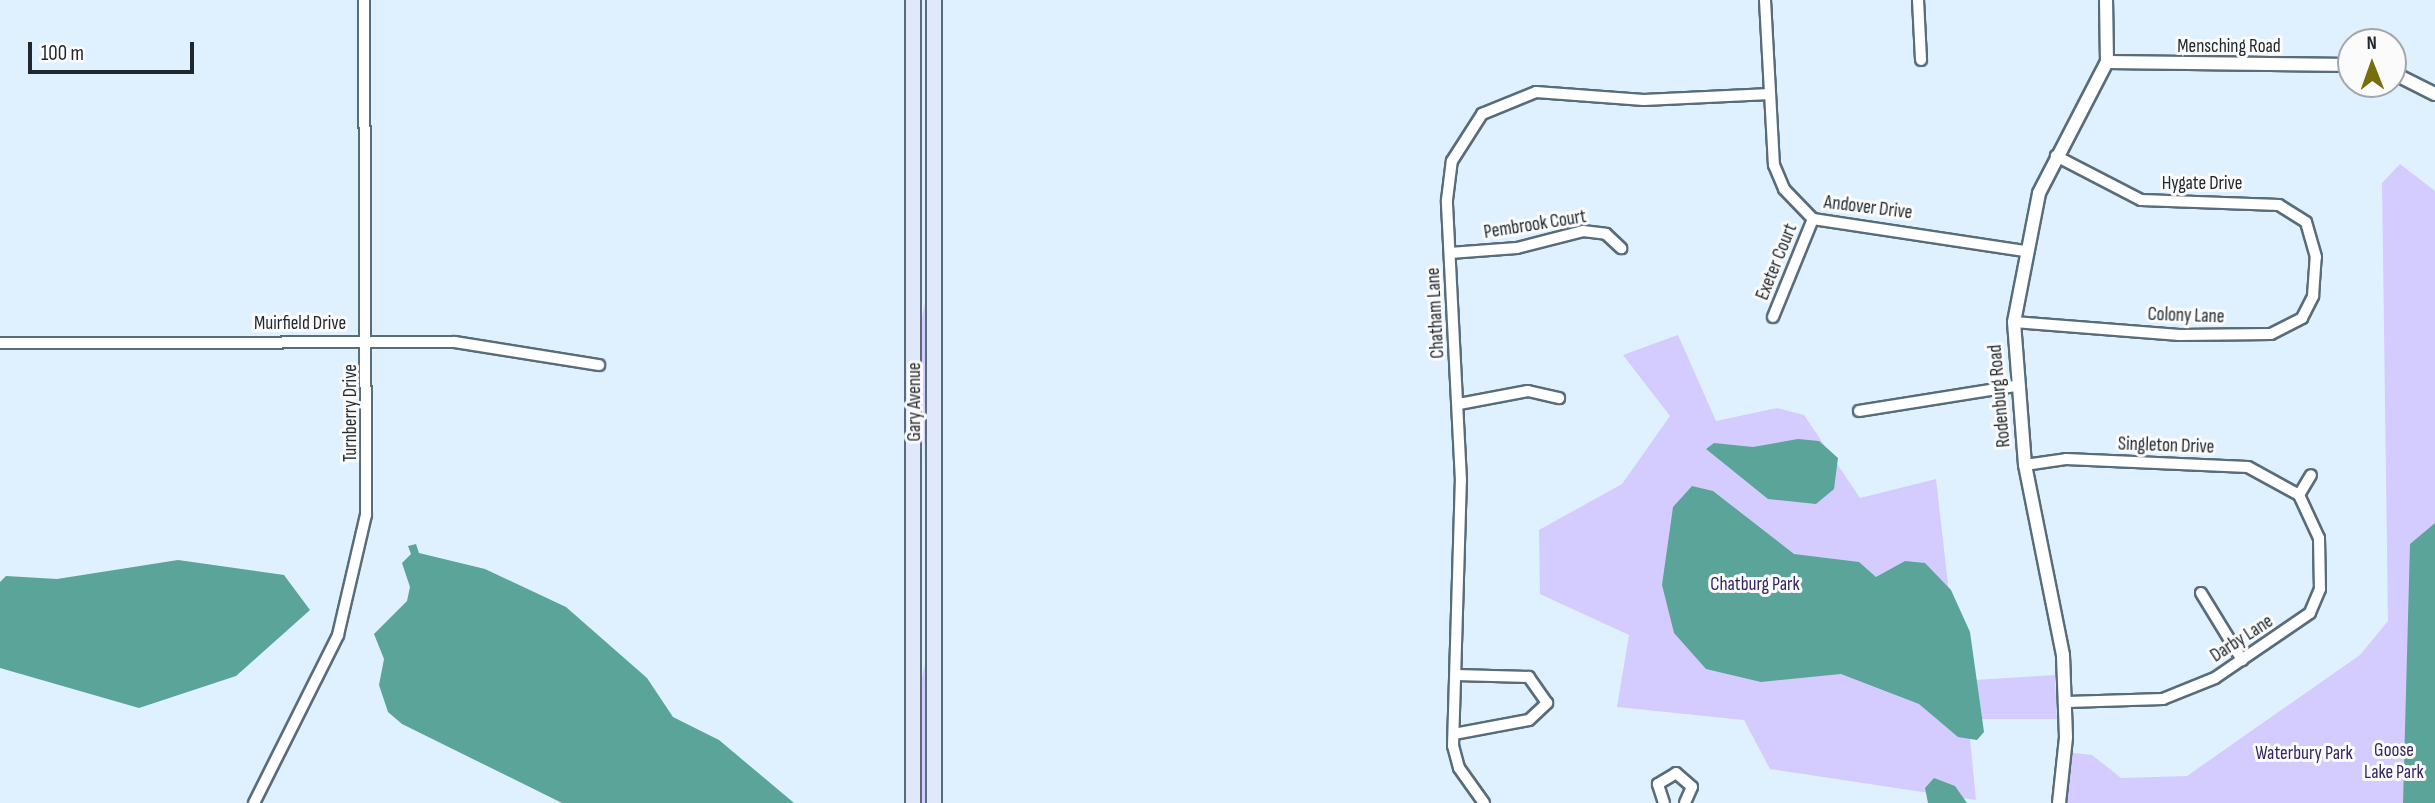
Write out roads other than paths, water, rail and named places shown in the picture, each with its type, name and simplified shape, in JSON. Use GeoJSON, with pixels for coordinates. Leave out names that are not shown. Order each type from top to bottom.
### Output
{"type":"FeatureCollection","features":[{"type":"Feature","properties":{"kind":"main road","name":"Gary Avenue"},"geometry":{"type":"LineString","coordinates":[[913,0],[913,803]]}},
{"type":"Feature","properties":{"kind":"main road","name":"Gary Avenue"},"geometry":{"type":"LineString","coordinates":[[934,0],[934,803]]}},
{"type":"Feature","properties":{"kind":"street","name":"Turnberry Drive"},"geometry":{"type":"LineString","coordinates":[[254,803],[320,680],[355,580],[369,469],[365,0]]}},
{"type":"Feature","properties":{"kind":"street","name":"Andover Drive"},"geometry":{"type":"LineString","coordinates":[[1765,0],[1777,177],[1812,219],[2025,250]]}},
{"type":"Feature","properties":{"kind":"street"},"geometry":{"type":"LineString","coordinates":[[1917,0],[1921,61]]}},
{"type":"Feature","properties":{"kind":"street","name":"Rodenburg Road"},"geometry":{"type":"LineString","coordinates":[[2059,803],[2067,702],[2058,620],[2025,465],[2015,386],[2014,322],[2025,250],[2056,156],[2107,62],[2106,0]]}},
{"type":"Feature","properties":{"kind":"street","name":"Mensching Road"},"geometry":{"type":"LineString","coordinates":[[2107,62],[2337,65]]}},
{"type":"Feature","properties":{"kind":"street"},"geometry":{"type":"LineString","coordinates":[[2407,80],[2435,94]]}},
{"type":"Feature","properties":{"kind":"street","name":"Chatham Lane"},"geometry":{"type":"LineString","coordinates":[[1484,803],[1459,768],[1454,734],[1459,404],[1450,253],[1452,162],[1482,114],[1500,104],[1536,92],[1644,100],[1770,94]]}},
{"type":"Feature","properties":{"kind":"street","name":"Hygate Drive"},"geometry":{"type":"LineString","coordinates":[[2056,156],[2141,200],[2278,205],[2306,222],[2316,270]]}},
{"type":"Feature","properties":{"kind":"street","name":"Exeter Court"},"geometry":{"type":"LineString","coordinates":[[1773,317],[1812,219]]}},
{"type":"Feature","properties":{"kind":"street","name":"Pembrook Court"},"geometry":{"type":"LineString","coordinates":[[1450,253],[1517,248],[1583,231],[1606,234],[1621,248]]}},
{"type":"Feature","properties":{"kind":"street","name":"Colony Lane"},"geometry":{"type":"LineString","coordinates":[[2014,322],[2179,335],[2271,334],[2302,318],[2316,270]]}},
{"type":"Feature","properties":{"kind":"street","name":"Muirfield Drive"},"geometry":{"type":"LineString","coordinates":[[0,344],[455,342],[599,365]]}},
{"type":"Feature","properties":{"kind":"street"},"geometry":{"type":"LineString","coordinates":[[1859,411],[2015,386]]}},
{"type":"Feature","properties":{"kind":"street"},"geometry":{"type":"LineString","coordinates":[[1459,404],[1528,391],[1559,398]]}},
{"type":"Feature","properties":{"kind":"street","name":"Singleton Drive"},"geometry":{"type":"LineString","coordinates":[[2025,465],[2066,458],[2241,466],[2266,472],[2299,495]]}},
{"type":"Feature","properties":{"kind":"street"},"geometry":{"type":"LineString","coordinates":[[2299,495],[2311,475]]}},
{"type":"Feature","properties":{"kind":"street","name":"Darby Lane"},"geometry":{"type":"LineString","coordinates":[[2067,702],[2172,697],[2242,660],[2310,613],[2319,594],[2319,538],[2299,495]]}},
{"type":"Feature","properties":{"kind":"street"},"geometry":{"type":"LineString","coordinates":[[2201,593],[2242,660]]}},
{"type":"Feature","properties":{"kind":"street"},"geometry":{"type":"LineString","coordinates":[[1454,734],[1529,719],[1547,703],[1529,677],[1456,675]]}},
{"type":"Feature","properties":{"kind":"street"},"geometry":{"type":"LineString","coordinates":[[1664,803],[1658,784],[1676,773],[1692,787],[1685,803]]}},
{"type":"Feature","properties":{"kind":"park label","name":"Chatburg Park"},"geometry":{"type":"Point","coordinates":[1755,585]}},
{"type":"Feature","properties":{"kind":"park label","name":"Waterbury Park"},"geometry":{"type":"Point","coordinates":[2304,754]}},
{"type":"Feature","properties":{"kind":"park label","name":"Goose Lake Park"},"geometry":{"type":"Point","coordinates":[2394,762]}}]}
